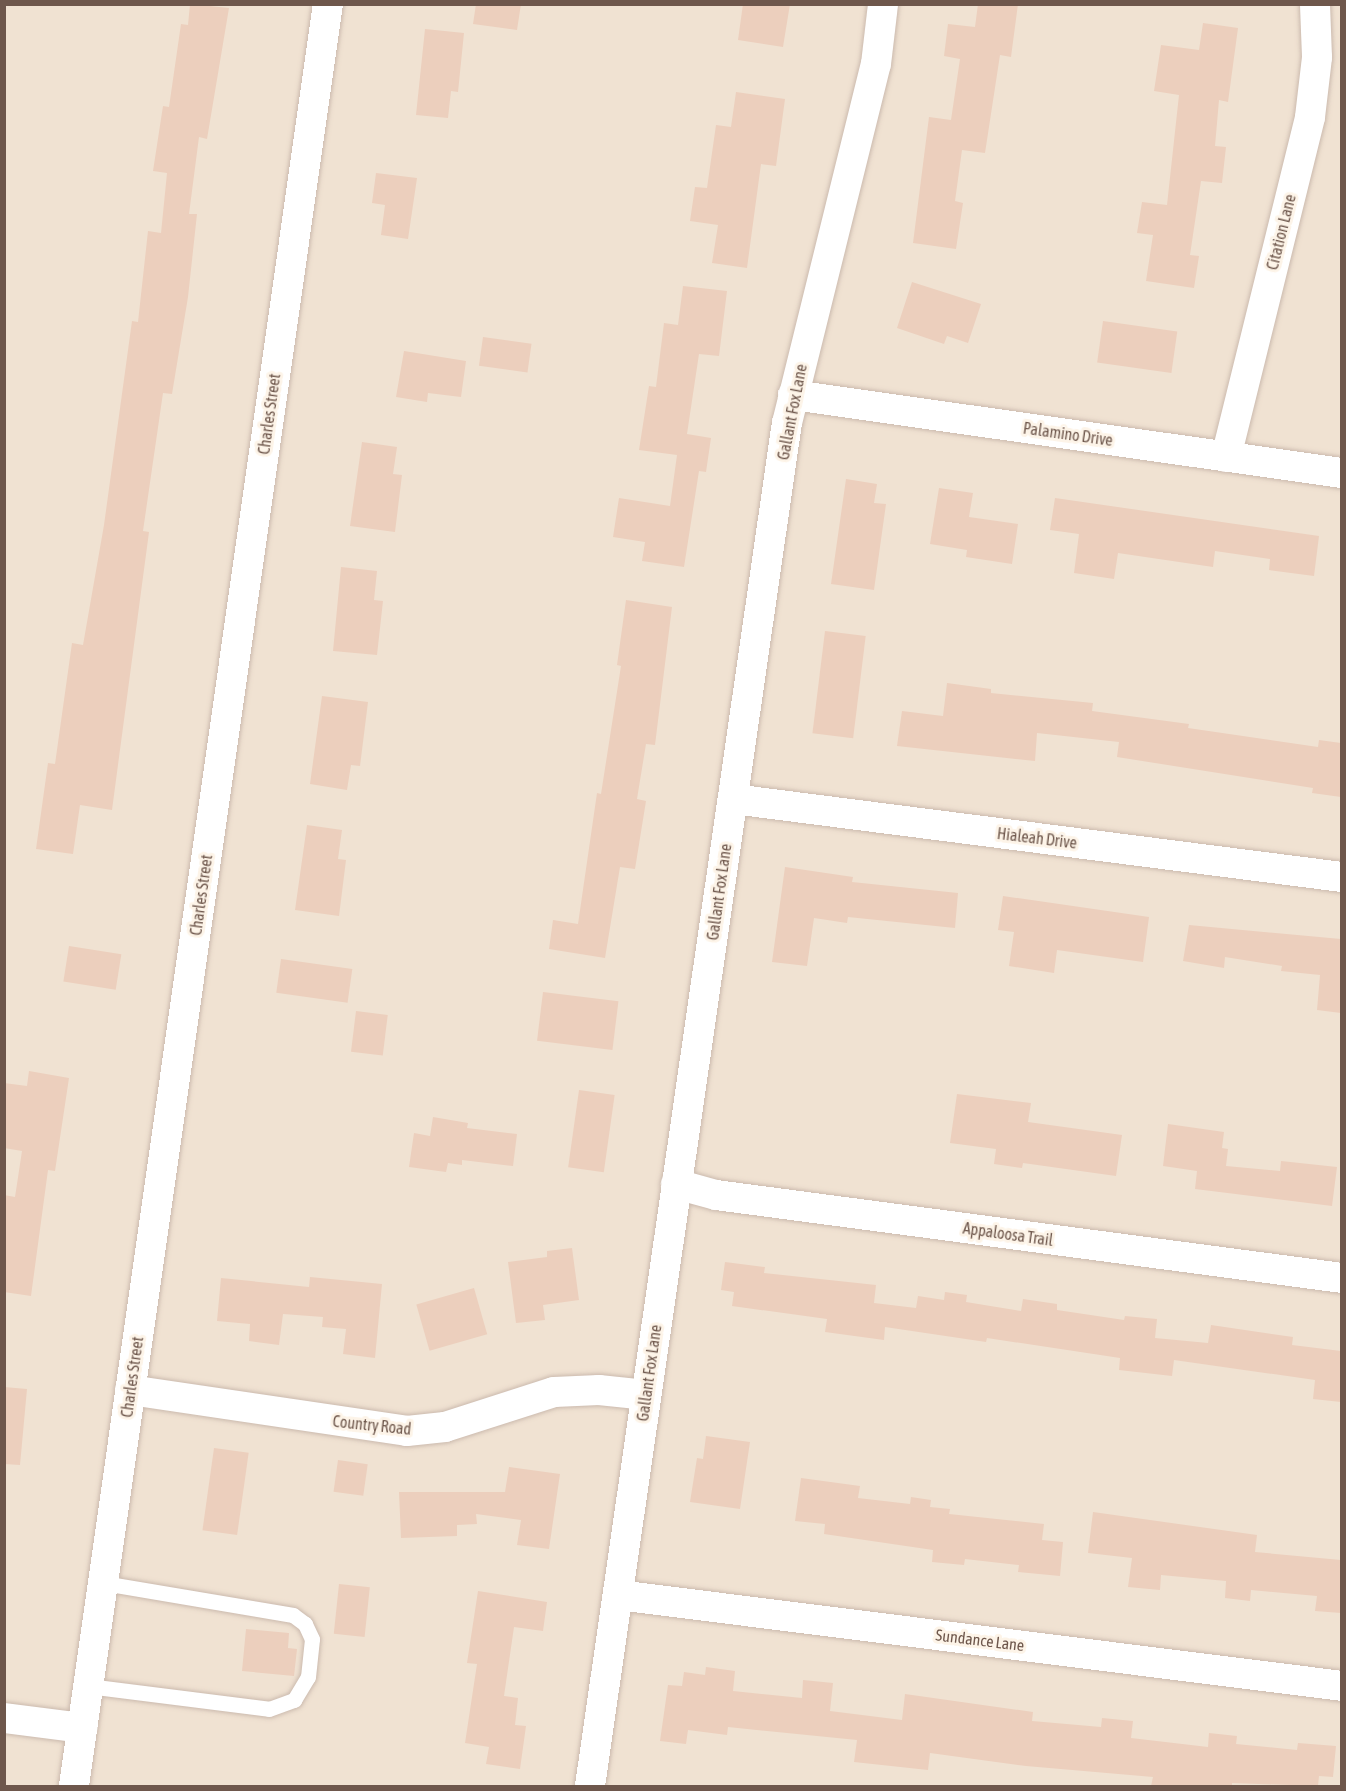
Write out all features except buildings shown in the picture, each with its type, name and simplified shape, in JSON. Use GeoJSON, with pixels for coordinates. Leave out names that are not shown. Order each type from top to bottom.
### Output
{"type":"FeatureCollection","features":[{"type":"Feature","properties":{"kind":"street","name":"Charles Street"},"geometry":{"type":"LineString","coordinates":[[74,1786],[327,4]]}},
{"type":"Feature","properties":{"kind":"street","name":"Gallant Fox Lane"},"geometry":{"type":"LineString","coordinates":[[590,1786],[676,1184],[794,395],[876,64],[883,4]]}},
{"type":"Feature","properties":{"kind":"street","name":"Citation Lane"},"geometry":{"type":"LineString","coordinates":[[1226,457],[1310,117],[1317,57],[1315,4]]}},
{"type":"Feature","properties":{"kind":"street","name":"Palamino Drive"},"geometry":{"type":"LineString","coordinates":[[794,395],[1341,473]]}},
{"type":"Feature","properties":{"kind":"street","name":"Hialeah Drive"},"geometry":{"type":"LineString","coordinates":[[733,799],[1341,877]]}},
{"type":"Feature","properties":{"kind":"street","name":"Appaloosa Trail"},"geometry":{"type":"LineString","coordinates":[[676,1184],[716,1195],[1341,1278]]}},
{"type":"Feature","properties":{"kind":"street","name":"Country Road"},"geometry":{"type":"LineString","coordinates":[[130,1390],[407,1431],[445,1427],[554,1392],[599,1390],[646,1395]]}},
{"type":"Feature","properties":{"kind":"street","name":"Sundance Lane"},"geometry":{"type":"LineString","coordinates":[[618,1595],[1341,1686]]}},
{"type":"Feature","properties":{"kind":"street"},"geometry":{"type":"LineString","coordinates":[[4,1718],[82,1728]]}},
{"type":"Feature","properties":{"kind":"lane"},"geometry":{"type":"LineString","coordinates":[[88,1686],[269,1709],[294,1700],[308,1677],[312,1639],[305,1624],[293,1614],[103,1583]]}},
{"type":"Feature","properties":{"kind":"shaded area"},"geometry":{"type":"Polygon","coordinates":[[[5,5],[1341,5],[1341,1786],[5,1786],[5,5]]]}}]}
